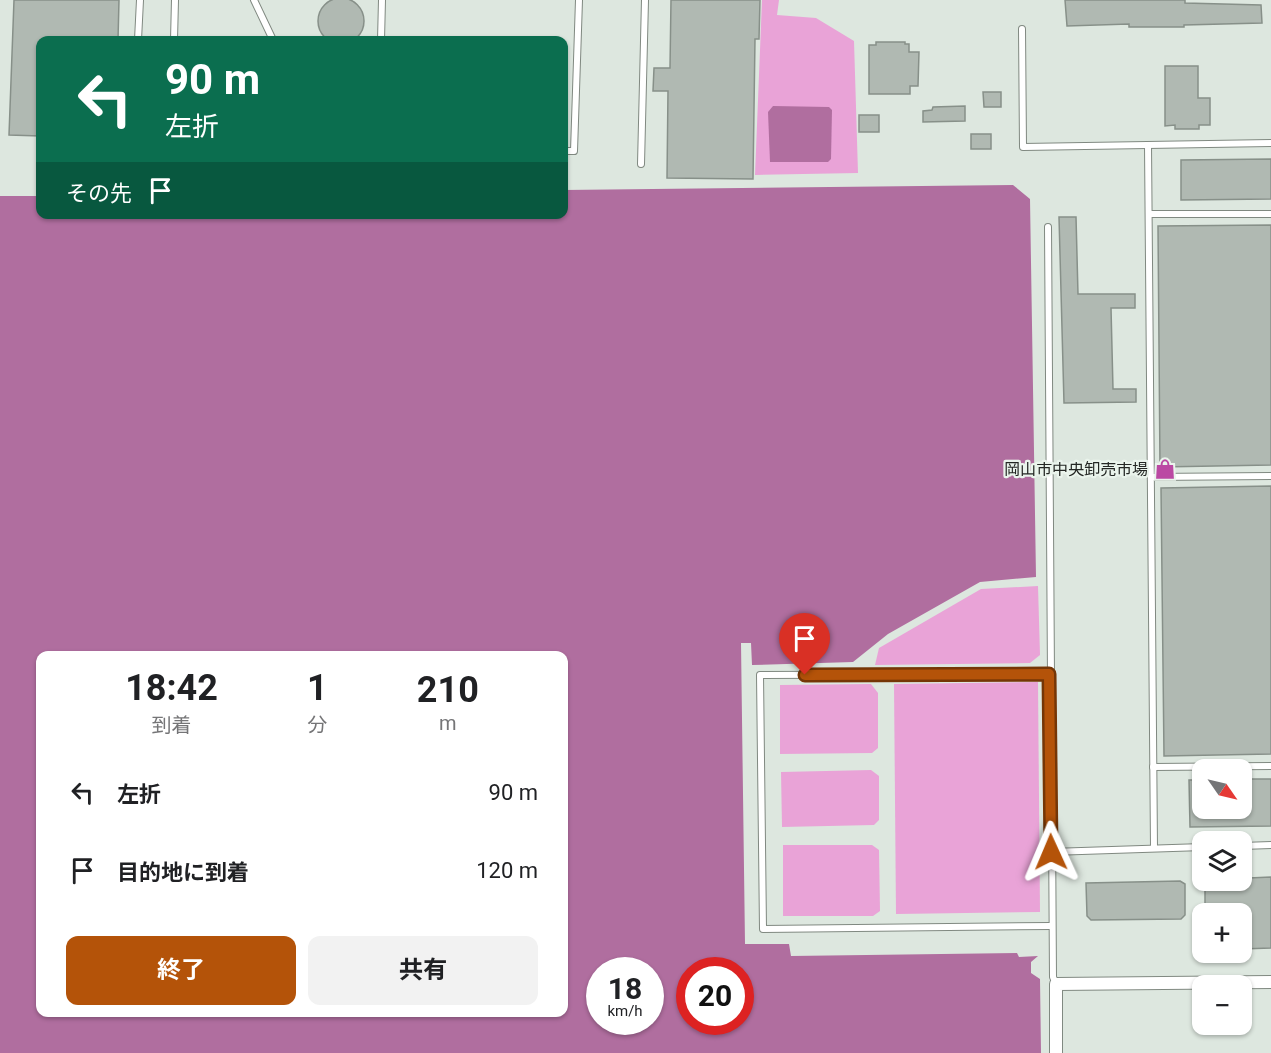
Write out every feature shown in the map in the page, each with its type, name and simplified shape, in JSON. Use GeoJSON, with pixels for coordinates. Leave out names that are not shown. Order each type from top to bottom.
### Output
{"type":"FeatureCollection","features":[{"type":"Feature","properties":{"kind":"street"},"geometry":{"type":"LineString","coordinates":[[1056,1053],[1056,984],[1271,982]]}},
{"type":"Feature","properties":{"kind":"lane"},"geometry":{"type":"LineString","coordinates":[[138,36],[140,0]]}},
{"type":"Feature","properties":{"kind":"lane"},"geometry":{"type":"LineString","coordinates":[[174,36],[175,0]]}},
{"type":"Feature","properties":{"kind":"lane"},"geometry":{"type":"LineString","coordinates":[[254,0],[271,36]]}},
{"type":"Feature","properties":{"kind":"lane"},"geometry":{"type":"LineString","coordinates":[[381,36],[382,0]]}},
{"type":"Feature","properties":{"kind":"lane"},"geometry":{"type":"LineString","coordinates":[[568,152],[574,151],[579,0]]}},
{"type":"Feature","properties":{"kind":"lane"},"geometry":{"type":"LineString","coordinates":[[640,164],[645,0]]}},
{"type":"Feature","properties":{"kind":"lane"},"geometry":{"type":"LineString","coordinates":[[1022,29],[1023,147],[1271,143]]}},
{"type":"Feature","properties":{"kind":"lane"},"geometry":{"type":"LineString","coordinates":[[1148,145],[1154,848]]}},
{"type":"Feature","properties":{"kind":"lane"},"geometry":{"type":"LineString","coordinates":[[1149,214],[1271,214]]}},
{"type":"Feature","properties":{"kind":"lane"},"geometry":{"type":"LineString","coordinates":[[1048,226],[1049,674],[1053,977],[1056,984]]}},
{"type":"Feature","properties":{"kind":"lane"},"geometry":{"type":"LineString","coordinates":[[1151,477],[1271,476]]}},
{"type":"Feature","properties":{"kind":"lane"},"geometry":{"type":"LineString","coordinates":[[1049,674],[760,675],[763,929],[1052,926]]}},
{"type":"Feature","properties":{"kind":"lane"},"geometry":{"type":"LineString","coordinates":[[1153,767],[1271,766]]}},
{"type":"Feature","properties":{"kind":"lane"},"geometry":{"type":"LineString","coordinates":[[1252,846],[1271,845]]}},
{"type":"Feature","properties":{"kind":"lane"},"geometry":{"type":"LineString","coordinates":[[1051,852],[1192,847]]}},
{"type":"Feature","properties":{"kind":"shaded area"},"geometry":{"type":"Polygon","coordinates":[[[762,0],[779,0],[777,15],[816,18],[854,41],[858,173],[755,175],[762,0]]]}},
{"type":"Feature","properties":{"kind":"shaded area"},"geometry":{"type":"Polygon","coordinates":[[[773,106],[829,107],[832,110],[831,159],[828,162],[770,162],[768,112],[773,106]]]}},
{"type":"Feature","properties":{"kind":"shaded area"},"geometry":{"type":"Polygon","coordinates":[[[1013,185],[1030,199],[1036,577],[980,582],[888,634],[853,662],[752,665],[751,643],[741,643],[745,944],[789,944],[791,956],[1017,953],[1019,957],[1038,956],[1031,962],[1031,973],[1040,979],[1041,1053],[0,1053],[0,196],[36,196],[36,219],[568,219],[568,190],[1013,185]]]}},
{"type":"Feature","properties":{"kind":"shaded area"},"geometry":{"type":"Polygon","coordinates":[[[1038,586],[1040,655],[1030,663],[875,665],[879,648],[981,589],[1038,586]]]}},
{"type":"Feature","properties":{"kind":"shaded area"},"geometry":{"type":"Polygon","coordinates":[[[1038,682],[1040,912],[896,914],[894,684],[1038,682]]]}},
{"type":"Feature","properties":{"kind":"shaded area"},"geometry":{"type":"Polygon","coordinates":[[[871,684],[878,693],[878,748],[872,753],[780,754],[780,685],[871,684]]]}},
{"type":"Feature","properties":{"kind":"shaded area"},"geometry":{"type":"Polygon","coordinates":[[[871,770],[879,776],[879,820],[874,825],[782,827],[781,772],[871,770]]]}},
{"type":"Feature","properties":{"kind":"shaded area"},"geometry":{"type":"Polygon","coordinates":[[[783,845],[872,845],[879,850],[880,911],[873,916],[783,916],[783,845]]]}},
{"type":"Feature","properties":{"kind":"building"},"geometry":{"type":"Polygon","coordinates":[[[332,-1],[350,-1],[358,4],[364,16],[363,30],[359,36],[323,36],[319,30],[319,12],[324,4],[332,-1]]]}},
{"type":"Feature","properties":{"kind":"building"},"geometry":{"type":"Polygon","coordinates":[[[14,0],[119,0],[118,36],[36,36],[36,136],[9,135],[14,0]]]}},
{"type":"Feature","properties":{"kind":"building"},"geometry":{"type":"Polygon","coordinates":[[[671,0],[760,0],[759,39],[755,39],[753,179],[667,178],[668,91],[653,91],[654,68],[670,68],[671,0]]]}},
{"type":"Feature","properties":{"kind":"building"},"geometry":{"type":"Polygon","coordinates":[[[1065,0],[1185,0],[1185,3],[1261,5],[1262,23],[1184,25],[1184,27],[1129,27],[1129,24],[1067,26],[1065,0]]]}},
{"type":"Feature","properties":{"kind":"building"},"geometry":{"type":"Polygon","coordinates":[[[876,42],[905,42],[909,44],[909,52],[919,52],[918,86],[910,86],[910,94],[869,94],[869,45],[876,45],[876,42]]]}},
{"type":"Feature","properties":{"kind":"building"},"geometry":{"type":"Polygon","coordinates":[[[1165,66],[1198,66],[1198,98],[1210,98],[1210,125],[1199,125],[1199,129],[1175,129],[1175,125],[1165,126],[1165,66]]]}},
{"type":"Feature","properties":{"kind":"building"},"geometry":{"type":"Polygon","coordinates":[[[983,92],[1001,92],[1001,107],[984,107],[983,92]]]}},
{"type":"Feature","properties":{"kind":"building"},"geometry":{"type":"Polygon","coordinates":[[[965,106],[965,121],[923,122],[923,111],[932,110],[933,107],[965,106]]]}},
{"type":"Feature","properties":{"kind":"building"},"geometry":{"type":"Polygon","coordinates":[[[859,115],[879,115],[879,132],[859,132],[859,115]]]}},
{"type":"Feature","properties":{"kind":"building"},"geometry":{"type":"Polygon","coordinates":[[[971,134],[991,134],[991,149],[971,149],[971,134]]]}},
{"type":"Feature","properties":{"kind":"building"},"geometry":{"type":"Polygon","coordinates":[[[1271,159],[1271,199],[1181,200],[1181,160],[1271,159]]]}},
{"type":"Feature","properties":{"kind":"building"},"geometry":{"type":"Polygon","coordinates":[[[1059,217],[1076,217],[1078,294],[1135,294],[1135,308],[1111,308],[1113,389],[1136,389],[1136,402],[1064,403],[1059,217]]]}},
{"type":"Feature","properties":{"kind":"building"},"geometry":{"type":"Polygon","coordinates":[[[1271,225],[1271,465],[1160,467],[1158,226],[1271,225]]]}},
{"type":"Feature","properties":{"kind":"building"},"geometry":{"type":"Polygon","coordinates":[[[1271,486],[1271,754],[1164,756],[1161,488],[1271,486]]]}},
{"type":"Feature","properties":{"kind":"building"},"geometry":{"type":"Polygon","coordinates":[[[1252,779],[1271,779],[1271,826],[1190,827],[1189,780],[1192,780],[1192,819],[1252,819],[1252,779]]]}},
{"type":"Feature","properties":{"kind":"building"},"geometry":{"type":"Polygon","coordinates":[[[1271,877],[1271,948],[1252,949],[1252,903],[1205,903],[1205,891],[1252,891],[1252,878],[1271,877]]]}},
{"type":"Feature","properties":{"kind":"building"},"geometry":{"type":"Polygon","coordinates":[[[1180,881],[1185,884],[1185,915],[1181,919],[1091,920],[1087,916],[1086,883],[1180,881]]]}},
{"type":"Feature","properties":{"kind":"place","name":"岡山市中央卸売市場"},"geometry":{"type":"Point","coordinates":[1165,469]}},
{"type":"Feature","properties":{"kind":"route"},"geometry":{"type":"LineString","coordinates":[[805,675],[1049,674],[1051,852]]}}]}
